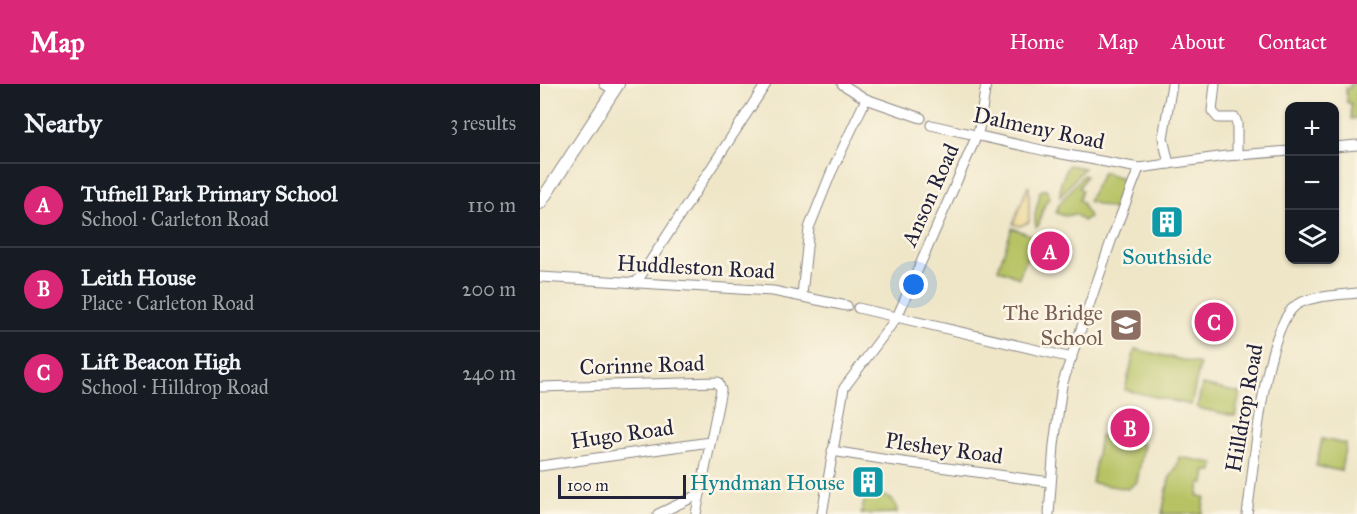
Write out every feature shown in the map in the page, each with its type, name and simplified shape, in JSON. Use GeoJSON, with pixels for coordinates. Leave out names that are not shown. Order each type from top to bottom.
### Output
{"type":"FeatureCollection","features":[{"type":"Feature","properties":{"kind":"street"},"geometry":{"type":"LineString","coordinates":[[636,283],[766,84]]}},
{"type":"Feature","properties":{"kind":"street"},"geometry":{"type":"LineString","coordinates":[[843,84],[866,99],[921,118]]}},
{"type":"Feature","properties":{"kind":"street","name":"Anson Road"},"geometry":{"type":"LineString","coordinates":[[822,514],[844,388],[897,317],[977,135],[986,84]]}},
{"type":"Feature","properties":{"kind":"street"},"geometry":{"type":"LineString","coordinates":[[1169,164],[1162,138],[1172,84]]}},
{"type":"Feature","properties":{"kind":"street"},"geometry":{"type":"LineString","coordinates":[[1215,84],[1212,111],[1218,118],[1235,118],[1237,155]]}},
{"type":"Feature","properties":{"kind":"street"},"geometry":{"type":"LineString","coordinates":[[540,203],[612,86]]}},
{"type":"Feature","properties":{"kind":"street"},"geometry":{"type":"LineString","coordinates":[[802,295],[806,241],[810,223],[866,99]]}},
{"type":"Feature","properties":{"kind":"street","name":"Dalmeny Road"},"geometry":{"type":"LineString","coordinates":[[931,125],[1139,168],[1237,155],[1285,151]]}},
{"type":"Feature","properties":{"kind":"street"},"geometry":{"type":"LineString","coordinates":[[1339,147],[1357,145]]}},
{"type":"Feature","properties":{"kind":"street"},"geometry":{"type":"LineString","coordinates":[[1048,514],[1059,398],[1111,241],[1139,168]]}},
{"type":"Feature","properties":{"kind":"street","name":"Huddleston Road"},"geometry":{"type":"LineString","coordinates":[[540,277],[729,287],[802,295],[847,306]]}},
{"type":"Feature","properties":{"kind":"street","name":"Hilldrop Road"},"geometry":{"type":"LineString","coordinates":[[1247,514],[1267,374],[1276,337],[1295,306],[1306,301],[1357,293]]}},
{"type":"Feature","properties":{"kind":"street"},"geometry":{"type":"LineString","coordinates":[[858,308],[1072,358]]}},
{"type":"Feature","properties":{"kind":"street","name":"Corinne Road"},"geometry":{"type":"LineString","coordinates":[[540,387],[718,382],[721,390],[696,514]]}},
{"type":"Feature","properties":{"kind":"street","name":"Hugo Road"},"geometry":{"type":"LineString","coordinates":[[540,466],[710,442]]}},
{"type":"Feature","properties":{"kind":"street","name":"Pleshey Road"},"geometry":{"type":"LineString","coordinates":[[832,451],[1050,482]]}},
{"type":"Feature","properties":{"kind":"street"},"geometry":{"type":"LineString","coordinates":[[658,514],[700,494]]}},
{"type":"Feature","properties":{"kind":"green space"},"geometry":{"type":"Polygon","coordinates":[[[1350,84],[1357,84],[1357,118],[1351,119],[1351,103],[1347,103],[1346,88],[1350,88],[1350,84]]]}},
{"type":"Feature","properties":{"kind":"green space"},"geometry":{"type":"Polygon","coordinates":[[[1068,165],[1084,168],[1060,197],[1061,183],[1068,165]]]}},
{"type":"Feature","properties":{"kind":"green space"},"geometry":{"type":"Polygon","coordinates":[[[1103,172],[1125,179],[1113,209],[1088,201],[1103,172]]]}},
{"type":"Feature","properties":{"kind":"green space"},"geometry":{"type":"Polygon","coordinates":[[[1083,175],[1086,176],[1079,188],[1082,190],[1079,200],[1089,217],[1083,221],[1075,214],[1065,216],[1056,213],[1059,204],[1083,175]]]}},
{"type":"Feature","properties":{"kind":"green space"},"geometry":{"type":"Polygon","coordinates":[[[1046,189],[1050,197],[1046,202],[1039,225],[1036,227],[1035,213],[1040,191],[1046,189]]]}},
{"type":"Feature","properties":{"kind":"green space"},"geometry":{"type":"Polygon","coordinates":[[[1012,228],[1035,237],[1019,278],[998,269],[1012,228]]]}},
{"type":"Feature","properties":{"kind":"green space"},"geometry":{"type":"Polygon","coordinates":[[[1135,349],[1200,364],[1191,405],[1125,390],[1135,349]]]}},
{"type":"Feature","properties":{"kind":"green space"},"geometry":{"type":"Polygon","coordinates":[[[1202,385],[1240,393],[1235,416],[1197,408],[1202,385]]]}},
{"type":"Feature","properties":{"kind":"green space"},"geometry":{"type":"Polygon","coordinates":[[[1100,436],[1144,444],[1137,482],[1128,489],[1092,483],[1100,436]]]}},
{"type":"Feature","properties":{"kind":"green space"},"geometry":{"type":"Polygon","coordinates":[[[1322,439],[1346,444],[1341,471],[1316,466],[1322,439]]]}},
{"type":"Feature","properties":{"kind":"green space"},"geometry":{"type":"Polygon","coordinates":[[[1179,457],[1214,463],[1213,471],[1206,471],[1204,483],[1200,483],[1198,496],[1205,497],[1202,514],[1162,514],[1169,479],[1177,466],[1179,457]]]}},
{"type":"Feature","properties":{"kind":"green space"},"geometry":{"type":"Polygon","coordinates":[[[871,494],[885,496],[892,500],[897,513],[861,514],[865,498],[871,494]]]}},
{"type":"Feature","properties":{"kind":"sand"},"geometry":{"type":"Polygon","coordinates":[[[1028,186],[1029,222],[1020,226],[1013,224],[1028,186]]]}},
{"type":"Feature","properties":{"kind":"place","name":"Southside"},"geometry":{"type":"Point","coordinates":[1167,222]}},
{"type":"Feature","properties":{"kind":"place","name":"Tufnell Park Primary School"},"geometry":{"type":"Point","coordinates":[1050,251]}},
{"type":"Feature","properties":{"kind":"place","name":"Lift Beacon High"},"geometry":{"type":"Point","coordinates":[1214,322]}},
{"type":"Feature","properties":{"kind":"place","name":"The Bridge School"},"geometry":{"type":"Point","coordinates":[1126,325]}},
{"type":"Feature","properties":{"kind":"place","name":"Leith House"},"geometry":{"type":"Point","coordinates":[1130,428]}},
{"type":"Feature","properties":{"kind":"place","name":"Hyndman House"},"geometry":{"type":"Point","coordinates":[868,482]}}]}
